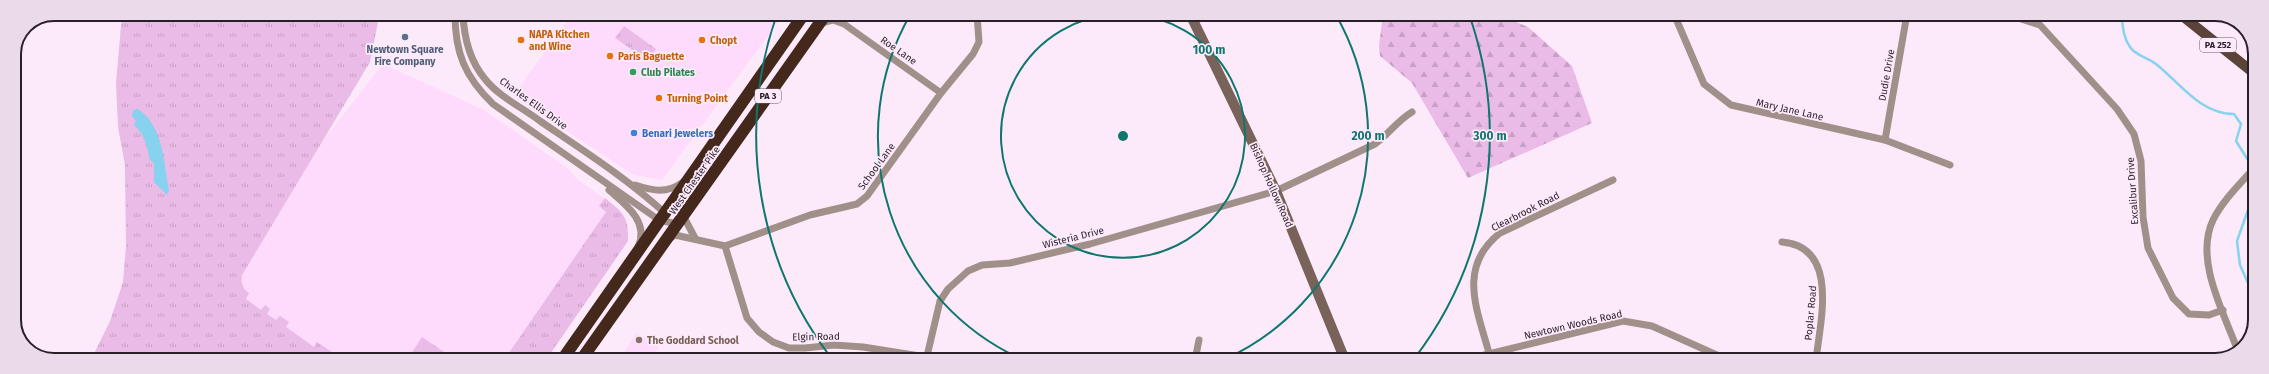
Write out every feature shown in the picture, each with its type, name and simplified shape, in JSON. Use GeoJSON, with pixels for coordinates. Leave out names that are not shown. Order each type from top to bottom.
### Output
{"type":"FeatureCollection","features":[{"type":"Feature","properties":{"kind":"highway","name":"West Chester Pike"},"geometry":{"type":"LineString","coordinates":[[567,353],[797,21]]}},
{"type":"Feature","properties":{"kind":"highway","name":"West Chester Pike"},"geometry":{"type":"LineString","coordinates":[[586,353],[820,21]]}},
{"type":"Feature","properties":{"kind":"main road","name":"PA 252"},"geometry":{"type":"LineString","coordinates":[[2189,21],[2248,68]]}},
{"type":"Feature","properties":{"kind":"street","name":"Charles Ellis Drive"},"geometry":{"type":"LineString","coordinates":[[455,21],[455,34],[462,64],[476,88],[498,108],[592,173],[677,224]]}},
{"type":"Feature","properties":{"kind":"street","name":"Charles Ellis Drive"},"geometry":{"type":"LineString","coordinates":[[463,21],[464,33],[472,60],[485,80],[506,97],[629,183],[662,216]]}},
{"type":"Feature","properties":{"kind":"street","name":"Roe Lane"},"geometry":{"type":"LineString","coordinates":[[818,24],[829,21]]}},
{"type":"Feature","properties":{"kind":"street","name":"Roe Lane"},"geometry":{"type":"LineString","coordinates":[[836,21],[844,24],[941,93]]}},
{"type":"Feature","properties":{"kind":"street","name":"School Lane"},"geometry":{"type":"LineString","coordinates":[[666,241],[675,235],[695,238],[706,243],[726,246],[810,215],[857,204],[867,196],[941,93],[973,54],[979,42],[978,21]]}},
{"type":"Feature","properties":{"kind":"street","name":"Bishop Hollow Road"},"geometry":{"type":"LineString","coordinates":[[1193,21],[1276,191],[1342,353]]}},
{"type":"Feature","properties":{"kind":"street","name":"Mary Jane Lane"},"geometry":{"type":"LineString","coordinates":[[1677,21],[1704,84],[1731,106],[1885,140],[1950,165]]}},
{"type":"Feature","properties":{"kind":"street","name":"Dudie Drive"},"geometry":{"type":"LineString","coordinates":[[1885,140],[1906,21]]}},
{"type":"Feature","properties":{"kind":"street","name":"Excalibur Drive"},"geometry":{"type":"LineString","coordinates":[[2027,21],[2040,25],[2117,109],[2134,134],[2141,161],[2143,217],[2148,248],[2173,298],[2189,314],[2209,315],[2223,310]]}},
{"type":"Feature","properties":{"kind":"street","name":"Wisteria Drive"},"geometry":{"type":"LineString","coordinates":[[928,353],[940,301],[948,289],[968,271],[982,265],[1010,262],[1090,244],[1276,191],[1375,144],[1387,135],[1398,120],[1412,112]]}},
{"type":"Feature","properties":{"kind":"street","name":"Charles Ellis Drive"},"geometry":{"type":"LineString","coordinates":[[629,183],[654,191],[665,191],[683,182],[693,170]]}},
{"type":"Feature","properties":{"kind":"street","name":"Charles Ellis Drive"},"geometry":{"type":"LineString","coordinates":[[592,173],[637,218],[640,238],[635,253]]}},
{"type":"Feature","properties":{"kind":"street"},"geometry":{"type":"LineString","coordinates":[[2236,346],[2210,279],[2207,252],[2213,221],[2228,197],[2248,175]]}},
{"type":"Feature","properties":{"kind":"street","name":"Clearbrook Road"},"geometry":{"type":"LineString","coordinates":[[1489,353],[1474,296],[1473,281],[1475,267],[1488,242],[1500,233],[1613,180]]}},
{"type":"Feature","properties":{"kind":"street"},"geometry":{"type":"LineString","coordinates":[[684,214],[695,238]]}},
{"type":"Feature","properties":{"kind":"street","name":"Poplar Road"},"geometry":{"type":"LineString","coordinates":[[1782,242],[1795,243],[1800,247],[1814,259],[1822,274],[1824,291],[1817,353]]}},
{"type":"Feature","properties":{"kind":"street","name":"Elgin Road"},"geometry":{"type":"LineString","coordinates":[[726,246],[747,318],[758,332],[773,342],[789,348],[805,348],[834,344],[906,353]]}},
{"type":"Feature","properties":{"kind":"street","name":"Newtown Woods Road"},"geometry":{"type":"LineString","coordinates":[[1489,353],[1623,321],[1652,326],[1712,353]]}},
{"type":"Feature","properties":{"kind":"street"},"geometry":{"type":"LineString","coordinates":[[1196,353],[1199,340]]}},
{"type":"Feature","properties":{"kind":"shaded area"},"geometry":{"type":"Polygon","coordinates":[[[567,21],[779,21],[662,180],[634,175],[513,96],[567,21]]]}},
{"type":"Feature","properties":{"kind":"shaded area"},"geometry":{"type":"Polygon","coordinates":[[[383,64],[484,110],[567,168],[577,179],[615,206],[512,353],[285,353],[231,299],[248,237],[383,64]]]}},
{"type":"Feature","properties":{"kind":"shaded area","name":"The Goddard School"},"geometry":{"type":"Polygon","coordinates":[[[637,333],[659,348],[655,353],[623,353],[637,333]]]}},
{"type":"Feature","properties":{"kind":"green space"},"geometry":{"type":"Polygon","coordinates":[[[121,21],[379,21],[370,62],[242,275],[242,286],[249,293],[246,299],[261,310],[265,305],[270,309],[267,314],[276,320],[280,316],[289,322],[286,327],[314,347],[317,342],[334,353],[94,353],[110,321],[123,282],[126,246],[125,165],[118,127],[116,83],[121,21]]]}},
{"type":"Feature","properties":{"kind":"green space"},"geometry":{"type":"Polygon","coordinates":[[[1382,21],[1514,21],[1528,27],[1572,66],[1592,123],[1468,178],[1412,83],[1380,56],[1379,46],[1382,21]]]}},
{"type":"Feature","properties":{"kind":"green space"},"geometry":{"type":"Polygon","coordinates":[[[624,26],[656,49],[648,61],[615,38],[624,26]]]}},
{"type":"Feature","properties":{"kind":"green space"},"geometry":{"type":"Polygon","coordinates":[[[605,198],[624,216],[627,226],[628,241],[551,353],[509,353],[606,212],[599,206],[605,198]]]}},
{"type":"Feature","properties":{"kind":"green space"},"geometry":{"type":"Polygon","coordinates":[[[422,337],[446,353],[412,353],[422,337]]]}},
{"type":"Feature","properties":{"kind":"water"},"geometry":{"type":"Polygon","coordinates":[[[138,109],[147,116],[158,135],[169,190],[167,195],[154,182],[154,163],[150,160],[147,145],[143,137],[134,125],[136,121],[132,116],[133,110],[138,109]]]}},
{"type":"Feature","properties":{"kind":"waterway"},"geometry":{"type":"LineString","coordinates":[[2122,21],[2125,36],[2132,50],[2156,64],[2191,96],[2201,103],[2222,113],[2234,114],[2241,124],[2236,141],[2248,160]]}},
{"type":"Feature","properties":{"kind":"waterway"},"geometry":{"type":"LineString","coordinates":[[2248,210],[2237,241],[2240,265],[2248,283]]}},
{"type":"Feature","properties":{"kind":"place","name":"Newtown Square Fire Company"},"geometry":{"type":"Point","coordinates":[405,37]}},
{"type":"Feature","properties":{"kind":"place","name":"NAPA Kitchen and Wine"},"geometry":{"type":"Point","coordinates":[521,40]}},
{"type":"Feature","properties":{"kind":"place","name":"Chopt"},"geometry":{"type":"Point","coordinates":[702,40]}},
{"type":"Feature","properties":{"kind":"place","name":"Paris Baguette"},"geometry":{"type":"Point","coordinates":[610,56]}},
{"type":"Feature","properties":{"kind":"place","name":"Club Pilates"},"geometry":{"type":"Point","coordinates":[633,72]}},
{"type":"Feature","properties":{"kind":"place","name":"Turning Point"},"geometry":{"type":"Point","coordinates":[659,98]}},
{"type":"Feature","properties":{"kind":"place","name":"Benari Jewelers"},"geometry":{"type":"Point","coordinates":[634,133]}},
{"type":"Feature","properties":{"kind":"place","name":"The Goddard School"},"geometry":{"type":"Point","coordinates":[639,340]}}]}
